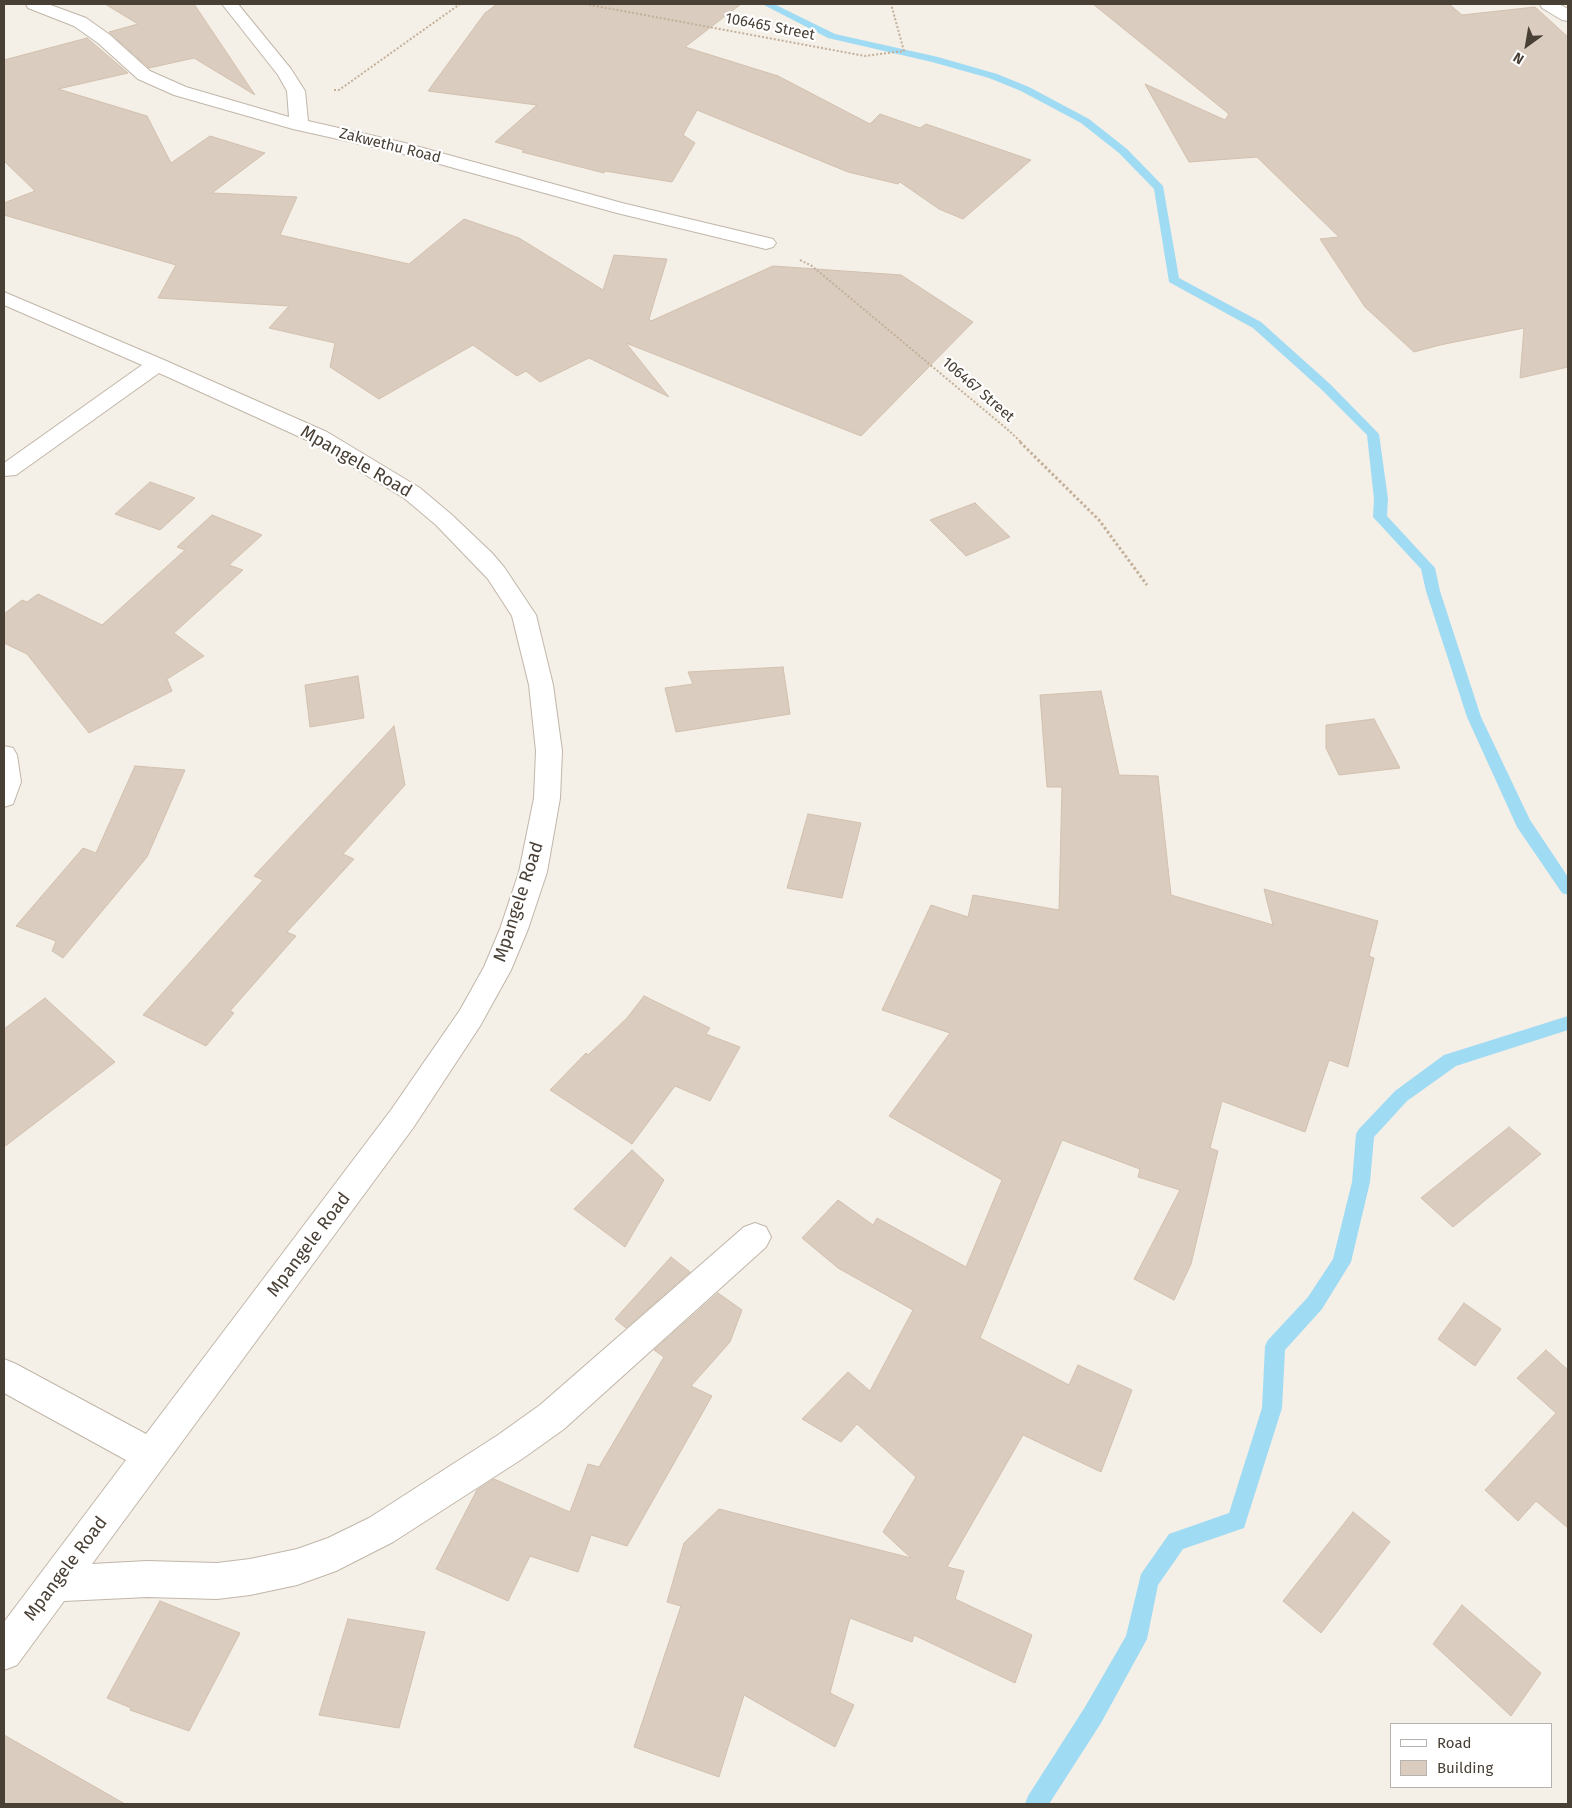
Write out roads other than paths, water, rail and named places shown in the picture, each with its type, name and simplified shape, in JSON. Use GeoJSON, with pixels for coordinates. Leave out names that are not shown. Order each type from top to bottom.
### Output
{"type":"FeatureCollection","features":[{"type":"Feature","properties":{"kind":"street","name":"Zakwethu Road"},"geometry":{"type":"LineString","coordinates":[[34,4],[80,22],[104,39],[144,75],[180,91],[299,125],[399,147],[617,207],[766,243]]}},
{"type":"Feature","properties":{"kind":"street"},"geometry":{"type":"LineString","coordinates":[[230,4],[276,60],[296,91],[299,125]]}},
{"type":"Feature","properties":{"kind":"street"},"geometry":{"type":"LineString","coordinates":[[1548,4],[1568,16]]}},
{"type":"Feature","properties":{"kind":"street","name":"Mpangele Road"},"geometry":{"type":"LineString","coordinates":[[4,298],[319,437],[412,493],[465,539],[496,573],[524,615],[539,676],[546,716],[549,752],[548,798],[533,872],[514,929],[497,970],[470,1018],[402,1119],[4,1652]]}},
{"type":"Feature","properties":{"kind":"street"},"geometry":{"type":"LineString","coordinates":[[8,470],[157,364]]}},
{"type":"Feature","properties":{"kind":"street"},"geometry":{"type":"LineString","coordinates":[[4,755],[8,782],[4,797]]}},
{"type":"Feature","properties":{"kind":"street"},"geometry":{"type":"LineString","coordinates":[[56,1583],[147,1579],[217,1581],[250,1577],[297,1567],[336,1552],[381,1530],[510,1447],[552,1417],[755,1237]]}},
{"type":"Feature","properties":{"kind":"street"},"geometry":{"type":"LineString","coordinates":[[4,1375],[151,1454]]}},
{"type":"Feature","properties":{"kind":"waterway"},"geometry":{"type":"LineString","coordinates":[[767,4],[832,36],[934,59],[993,76],[1025,89],[1085,121],[1123,151],[1159,188],[1173,280],[1257,325],[1326,387],[1373,434],[1381,499],[1380,517],[1428,568],[1433,591],[1474,717],[1523,823],[1568,889]]}},
{"type":"Feature","properties":{"kind":"waterway"},"geometry":{"type":"LineString","coordinates":[[1036,1804],[1093,1715],[1136,1639],[1148,1581],[1176,1541],[1237,1521],[1272,1408],[1275,1346],[1315,1303],[1342,1262],[1361,1182],[1365,1134],[1401,1096],[1450,1060],[1568,1023]]}}]}
